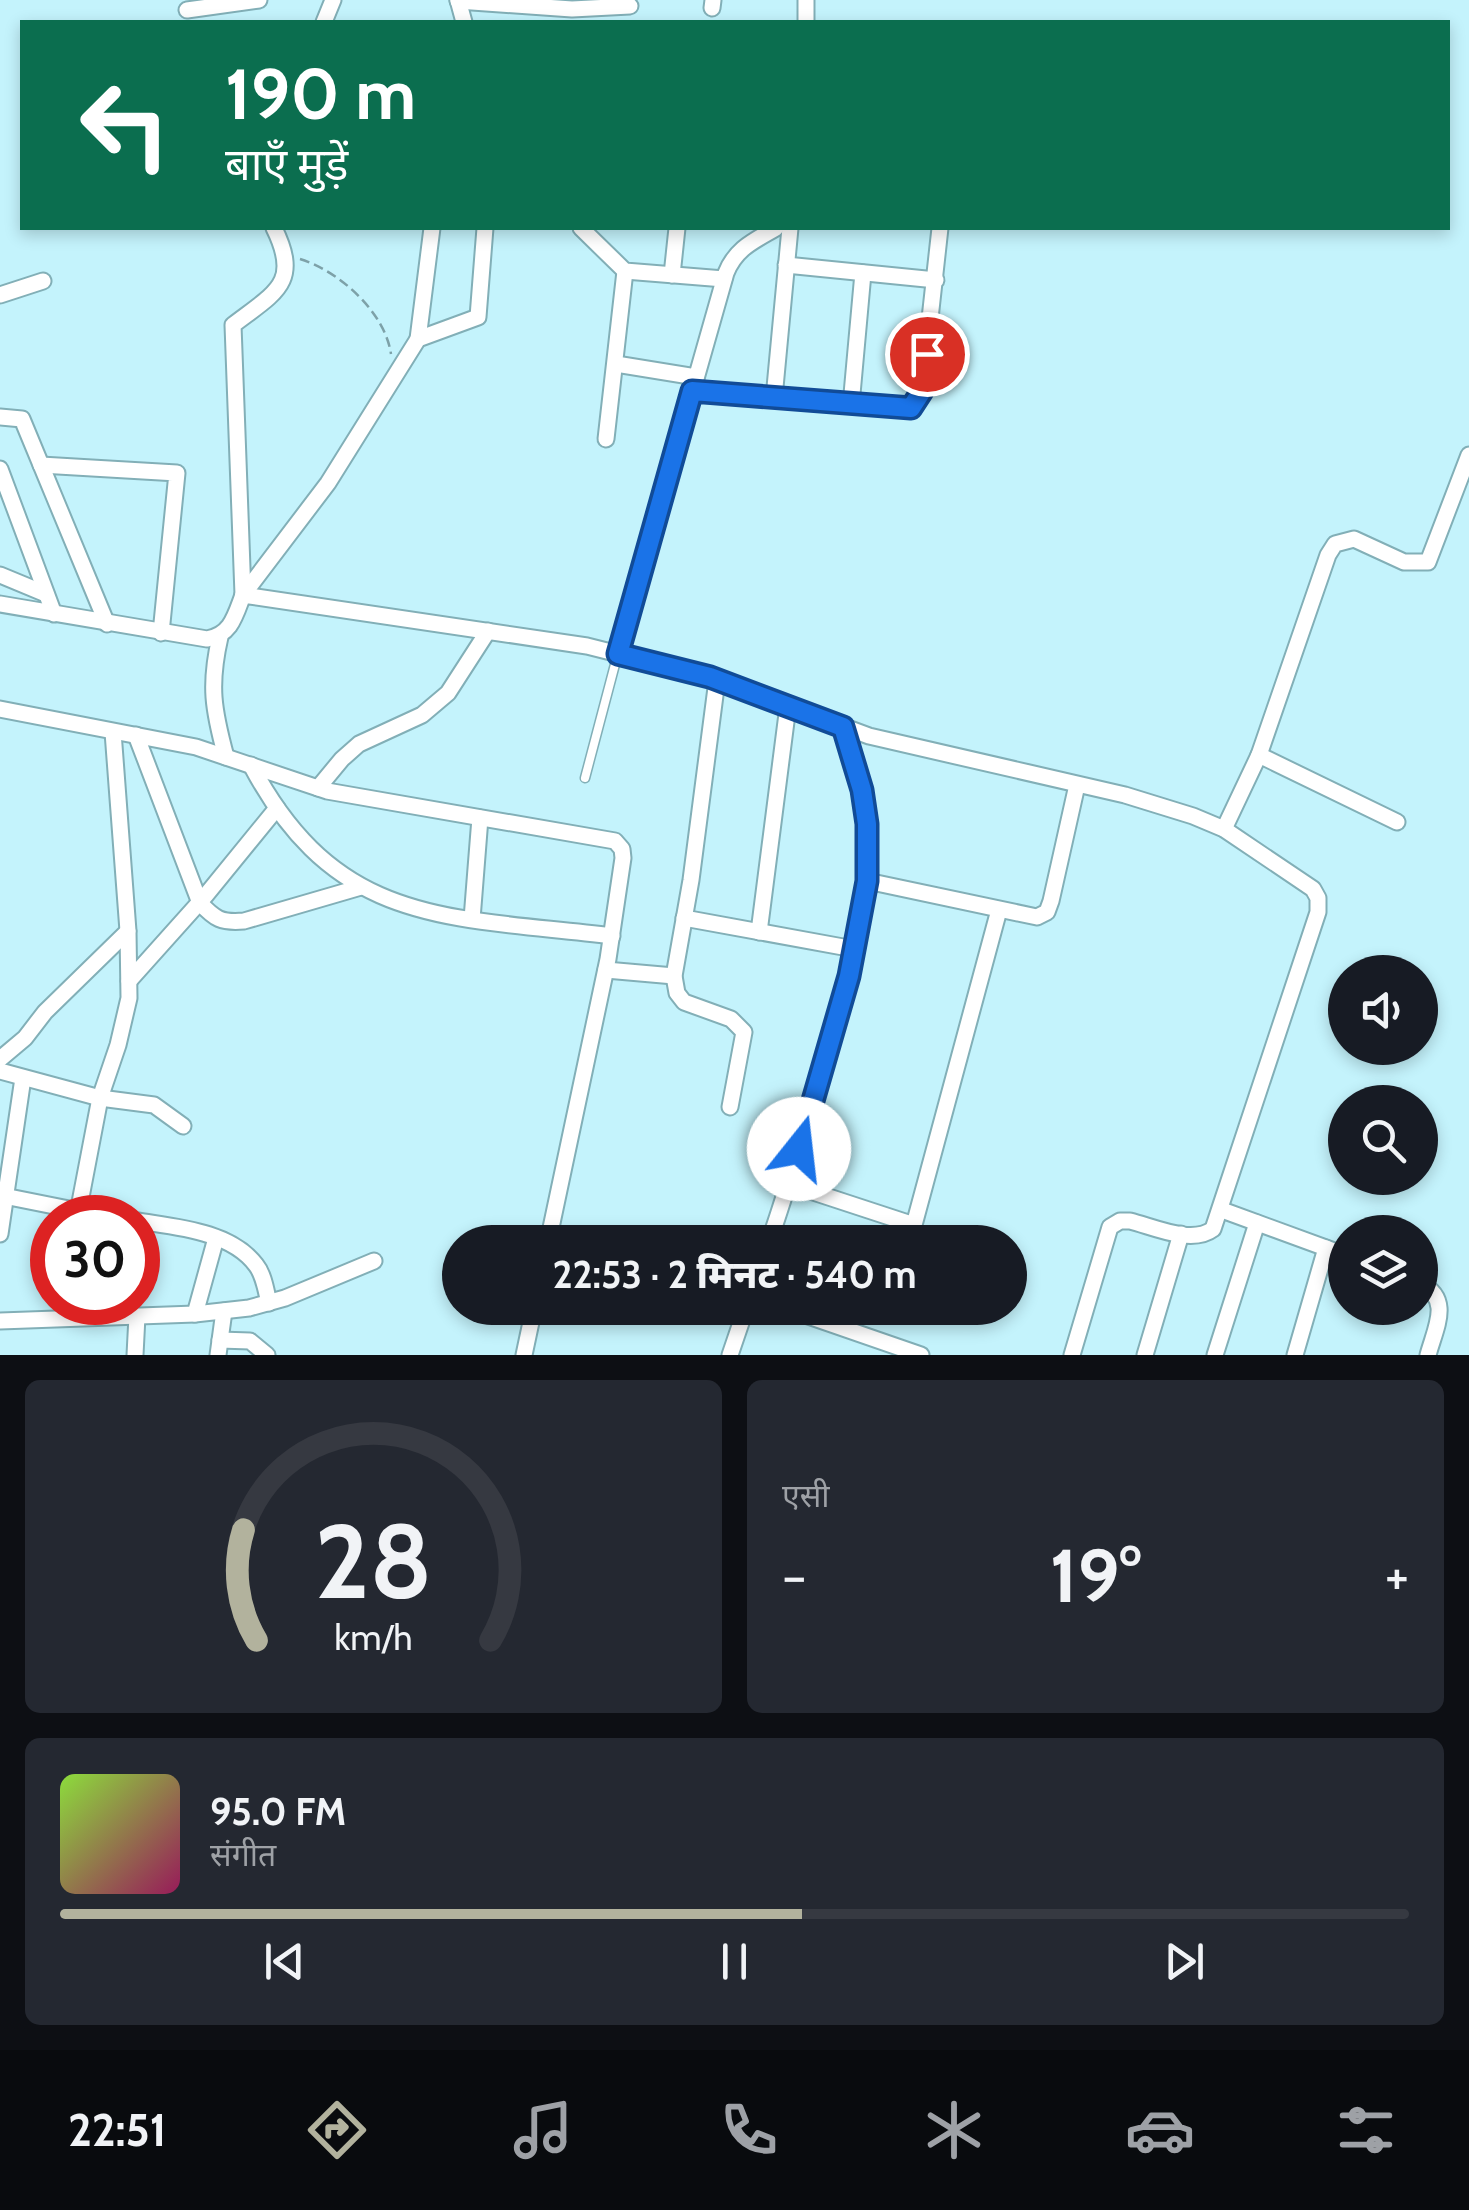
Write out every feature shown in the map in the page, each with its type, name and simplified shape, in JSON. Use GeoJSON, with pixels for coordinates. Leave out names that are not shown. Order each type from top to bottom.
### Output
{"type":"FeatureCollection","features":[{"type":"Feature","properties":{"kind":"street"},"geometry":{"type":"LineString","coordinates":[[187,11],[260,0]]}},
{"type":"Feature","properties":{"kind":"street"},"geometry":{"type":"LineString","coordinates":[[458,0],[572,10],[630,10]]}},
{"type":"Feature","properties":{"kind":"street"},"geometry":{"type":"LineString","coordinates":[[243,595],[233,325],[284,281],[287,255],[275,230]]}},
{"type":"Feature","properties":{"kind":"street"},"geometry":{"type":"LineString","coordinates":[[226,757],[212,696],[212,673],[220,637],[234,620],[243,595],[328,482],[418,339],[432,230]]}},
{"type":"Feature","properties":{"kind":"street"},"geometry":{"type":"LineString","coordinates":[[418,339],[478,317],[485,230]]}},
{"type":"Feature","properties":{"kind":"street"},"geometry":{"type":"LineString","coordinates":[[584,230],[626,271],[724,279]]}},
{"type":"Feature","properties":{"kind":"street"},"geometry":{"type":"LineString","coordinates":[[672,275],[678,230]]}},
{"type":"Feature","properties":{"kind":"street"},"geometry":{"type":"LineString","coordinates":[[618,654],[724,279],[733,256],[773,230]]}},
{"type":"Feature","properties":{"kind":"street"},"geometry":{"type":"LineString","coordinates":[[774,398],[790,230]]}},
{"type":"Feature","properties":{"kind":"street"},"geometry":{"type":"LineString","coordinates":[[616,364],[694,384],[774,398],[911,408],[922,391],[940,230]]}},
{"type":"Feature","properties":{"kind":"street"},"geometry":{"type":"LineString","coordinates":[[786,264],[936,280]]}},
{"type":"Feature","properties":{"kind":"street"},"geometry":{"type":"LineString","coordinates":[[606,439],[626,271]]}},
{"type":"Feature","properties":{"kind":"street"},"geometry":{"type":"LineString","coordinates":[[851,404],[864,273]]}},
{"type":"Feature","properties":{"kind":"street"},"geometry":{"type":"LineString","coordinates":[[0,294],[44,281]]}},
{"type":"Feature","properties":{"kind":"street"},"geometry":{"type":"LineString","coordinates":[[0,417],[22,418],[107,624]]}},
{"type":"Feature","properties":{"kind":"street"},"geometry":{"type":"LineString","coordinates":[[1224,829],[1259,755],[1335,544],[1354,539],[1404,562],[1428,562],[1469,456]]}},
{"type":"Feature","properties":{"kind":"street"},"geometry":{"type":"LineString","coordinates":[[41,465],[177,473],[161,633]]}},
{"type":"Feature","properties":{"kind":"street"},"geometry":{"type":"LineString","coordinates":[[0,468],[54,614]]}},
{"type":"Feature","properties":{"kind":"street"},"geometry":{"type":"LineString","coordinates":[[0,576],[46,594]]}},
{"type":"Feature","properties":{"kind":"street"},"geometry":{"type":"LineString","coordinates":[[243,595],[618,654],[717,680],[868,736],[1193,816],[1224,829],[1313,888],[1318,912],[1214,1229],[1206,1235],[1181,1234],[1120,1220],[1110,1227],[1072,1355]]}},
{"type":"Feature","properties":{"kind":"street"},"geometry":{"type":"LineString","coordinates":[[0,604],[161,633],[220,637]]}},
{"type":"Feature","properties":{"kind":"street"},"geometry":{"type":"LineString","coordinates":[[318,788],[342,758],[360,744],[422,715],[448,693],[488,631]]}},
{"type":"Feature","properties":{"kind":"street"},"geometry":{"type":"LineString","coordinates":[[717,680],[674,976],[677,993],[684,1002],[731,1019],[744,1032],[730,1107]]}},
{"type":"Feature","properties":{"kind":"street"},"geometry":{"type":"LineString","coordinates":[[759,932],[788,706]]}},
{"type":"Feature","properties":{"kind":"street"},"geometry":{"type":"LineString","coordinates":[[0,709],[158,738],[318,788],[615,841],[623,858],[612,936],[552,1225]]}},
{"type":"Feature","properties":{"kind":"street"},"geometry":{"type":"LineString","coordinates":[[775,1225],[854,949],[867,881],[867,824],[862,790],[843,727]]}},
{"type":"Feature","properties":{"kind":"street"},"geometry":{"type":"LineString","coordinates":[[81,1195],[100,1098],[118,1045],[130,982],[113,732]]}},
{"type":"Feature","properties":{"kind":"street"},"geometry":{"type":"LineString","coordinates":[[136,735],[200,903],[216,920],[244,921],[361,887]]}},
{"type":"Feature","properties":{"kind":"street"},"geometry":{"type":"LineString","coordinates":[[1259,755],[1397,822]]}},
{"type":"Feature","properties":{"kind":"street"},"geometry":{"type":"LineString","coordinates":[[251,765],[276,808],[306,846],[342,877],[361,887],[405,907],[612,936]]}},
{"type":"Feature","properties":{"kind":"street"},"geometry":{"type":"LineString","coordinates":[[867,881],[1038,917],[1047,912],[1077,785]]}},
{"type":"Feature","properties":{"kind":"street"},"geometry":{"type":"LineString","coordinates":[[130,982],[276,808]]}},
{"type":"Feature","properties":{"kind":"street"},"geometry":{"type":"LineString","coordinates":[[472,919],[480,818]]}},
{"type":"Feature","properties":{"kind":"street"},"geometry":{"type":"LineString","coordinates":[[789,1184],[914,1225],[999,910]]}},
{"type":"Feature","properties":{"kind":"street"},"geometry":{"type":"LineString","coordinates":[[684,918],[854,949]]}},
{"type":"Feature","properties":{"kind":"street"},"geometry":{"type":"LineString","coordinates":[[0,1060],[128,931]]}},
{"type":"Feature","properties":{"kind":"street"},"geometry":{"type":"LineString","coordinates":[[606,970],[674,976]]}},
{"type":"Feature","properties":{"kind":"street"},"geometry":{"type":"LineString","coordinates":[[0,1071],[100,1098],[154,1105],[183,1126]]}},
{"type":"Feature","properties":{"kind":"street"},"geometry":{"type":"LineString","coordinates":[[0,1234],[23,1078]]}},
{"type":"Feature","properties":{"kind":"street"},"geometry":{"type":"LineString","coordinates":[[4,1196],[30,1203]]}},
{"type":"Feature","properties":{"kind":"street"},"geometry":{"type":"LineString","coordinates":[[1222,1210],[1326,1248],[1295,1355]]}},
{"type":"Feature","properties":{"kind":"street"},"geometry":{"type":"LineString","coordinates":[[1215,1355],[1257,1223]]}},
{"type":"Feature","properties":{"kind":"street"},"geometry":{"type":"LineString","coordinates":[[160,1224],[216,1238],[250,1258],[259,1268],[269,1303]]}},
{"type":"Feature","properties":{"kind":"street"},"geometry":{"type":"LineString","coordinates":[[1146,1355],[1181,1234]]}},
{"type":"Feature","properties":{"kind":"street"},"geometry":{"type":"LineString","coordinates":[[195,1314],[216,1238]]}},
{"type":"Feature","properties":{"kind":"street"},"geometry":{"type":"LineString","coordinates":[[160,1315],[269,1303],[374,1261]]}},
{"type":"Feature","properties":{"kind":"street"},"geometry":{"type":"LineString","coordinates":[[224,1311],[219,1347],[250,1341],[268,1355]]}},
{"type":"Feature","properties":{"kind":"street"},"geometry":{"type":"LineString","coordinates":[[0,1320],[30,1316]]}},
{"type":"Feature","properties":{"kind":"street"},"geometry":{"type":"LineString","coordinates":[[134,1355],[136,1325]]}},
{"type":"Feature","properties":{"kind":"street"},"geometry":{"type":"LineString","coordinates":[[524,1355],[530,1325]]}},
{"type":"Feature","properties":{"kind":"street"},"geometry":{"type":"LineString","coordinates":[[730,1355],[740,1325]]}},
{"type":"Feature","properties":{"kind":"street"},"geometry":{"type":"LineString","coordinates":[[833,1325],[914,1354]]}},
{"type":"Feature","properties":{"kind":"street"},"geometry":{"type":"LineString","coordinates":[[1428,1355],[1435,1325]]}},
{"type":"Feature","properties":{"kind":"lane"},"geometry":{"type":"LineString","coordinates":[[585,778],[618,654]]}},
{"type":"Feature","properties":{"kind":"path"},"geometry":{"type":"LineString","coordinates":[[287,255],[313,263],[347,284],[375,318],[390,346],[394,375]]}},
{"type":"Feature","properties":{"kind":"route"},"geometry":{"type":"LineString","coordinates":[[799,1149],[849,976],[867,881],[869,845],[862,790],[843,727],[710,677],[618,654],[692,391],[911,408],[922,391],[927,354]]}}]}
